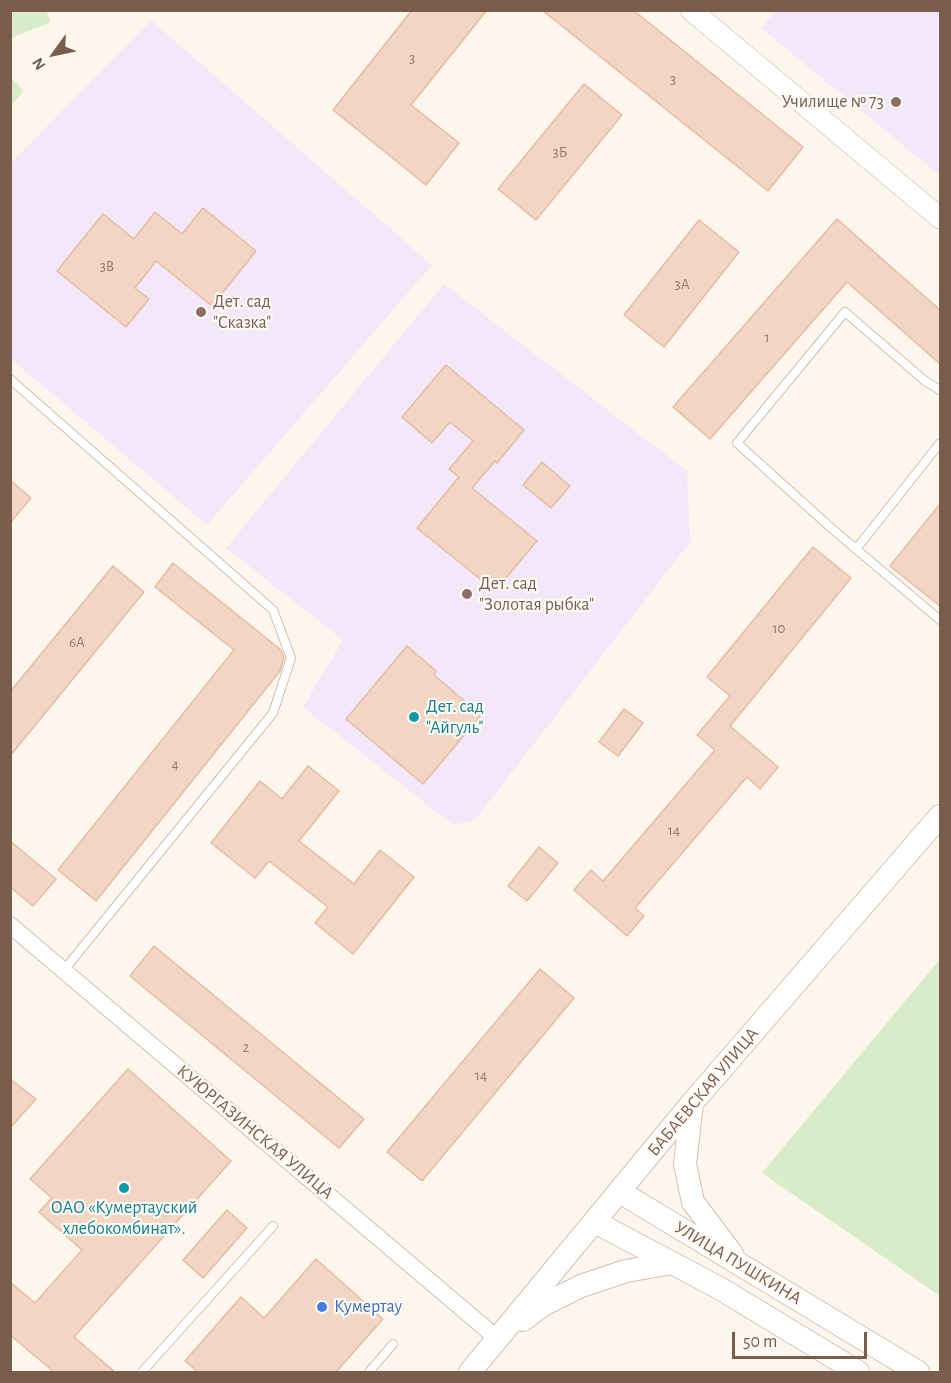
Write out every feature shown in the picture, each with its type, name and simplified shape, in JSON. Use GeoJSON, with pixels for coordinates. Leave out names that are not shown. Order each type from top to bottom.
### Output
{"type":"FeatureCollection","features":[{"type":"Feature","properties":{"kind":"main road","name":"БАБАЕВСКАЯ УЛИЦА"},"geometry":{"type":"LineString","coordinates":[[470,1372],[692,1103],[940,816]]}},
{"type":"Feature","properties":{"kind":"main road"},"geometry":{"type":"LineString","coordinates":[[692,1103],[685,1164],[693,1202],[739,1263]]}},
{"type":"Feature","properties":{"kind":"main road","name":"УЛИЦА ПУШКИНА"},"geometry":{"type":"LineString","coordinates":[[620,1192],[918,1372]]}},
{"type":"Feature","properties":{"kind":"main road","name":"УЛИЦА ПУШКИНА"},"geometry":{"type":"LineString","coordinates":[[595,1222],[721,1289],[858,1372]]}},
{"type":"Feature","properties":{"kind":"main road"},"geometry":{"type":"LineString","coordinates":[[498,1339],[543,1305],[581,1287],[626,1271],[673,1263]]}},
{"type":"Feature","properties":{"kind":"street"},"geometry":{"type":"LineString","coordinates":[[691,10],[940,218]]}},
{"type":"Feature","properties":{"kind":"street","name":"КУЮРГАЗИНСКАЯ УЛИЦА"},"geometry":{"type":"LineString","coordinates":[[10,926],[498,1339]]}},
{"type":"Feature","properties":{"kind":"lane"},"geometry":{"type":"LineString","coordinates":[[940,390],[925,381],[845,312],[737,443],[830,527],[940,620]]}},
{"type":"Feature","properties":{"kind":"lane"},"geometry":{"type":"LineString","coordinates":[[10,379],[273,610],[291,658],[273,713],[64,970]]}},
{"type":"Feature","properties":{"kind":"lane"},"geometry":{"type":"LineString","coordinates":[[857,548],[940,443]]}},
{"type":"Feature","properties":{"kind":"lane"},"geometry":{"type":"LineString","coordinates":[[142,1372],[273,1226]]}},
{"type":"Feature","properties":{"kind":"lane"},"geometry":{"type":"LineString","coordinates":[[369,1372],[393,1344]]}},
{"type":"Feature","properties":{"kind":"shaded area","name":"Училище № 73"},"geometry":{"type":"Polygon","coordinates":[[[775,11],[940,11],[940,176],[761,28],[775,11]]]}},
{"type":"Feature","properties":{"kind":"shaded area","name":"Дет. сад \"Сказка\""},"geometry":{"type":"Polygon","coordinates":[[[151,20],[432,265],[207,525],[11,359],[11,163],[151,20]]]}},
{"type":"Feature","properties":{"kind":"shaded area","name":"Дет. сад \"Золотая рыбка\""},"geometry":{"type":"Polygon","coordinates":[[[444,284],[687,471],[690,542],[475,820],[453,825],[303,707],[343,640],[226,548],[444,284]]]}},
{"type":"Feature","properties":{"kind":"green space"},"geometry":{"type":"Polygon","coordinates":[[[11,10],[46,11],[51,22],[11,38],[11,10]]]}},
{"type":"Feature","properties":{"kind":"green space"},"geometry":{"type":"Polygon","coordinates":[[[11,77],[24,91],[10,105],[11,77]]]}},
{"type":"Feature","properties":{"kind":"green space"},"geometry":{"type":"Polygon","coordinates":[[[940,959],[940,1296],[762,1173],[940,959]]]}},
{"type":"Feature","properties":{"kind":"building"},"geometry":{"type":"Polygon","coordinates":[[[412,10],[487,10],[411,105],[459,143],[426,185],[333,110],[412,10]]]}},
{"type":"Feature","properties":{"kind":"building"},"geometry":{"type":"Polygon","coordinates":[[[542,10],[633,10],[803,147],[768,191],[542,10]]]}},
{"type":"Feature","properties":{"kind":"building"},"geometry":{"type":"Polygon","coordinates":[[[584,84],[622,115],[536,220],[498,189],[584,84]]]}},
{"type":"Feature","properties":{"kind":"building","name":"Дет. сад \"Сказка\""},"geometry":{"type":"Polygon","coordinates":[[[203,208],[256,251],[212,306],[156,261],[135,288],[149,299],[126,327],[57,271],[103,214],[134,239],[155,212],[182,234],[203,208]]]}},
{"type":"Feature","properties":{"kind":"building"},"geometry":{"type":"Polygon","coordinates":[[[837,219],[940,310],[940,364],[847,282],[710,439],[673,407],[837,219]]]}},
{"type":"Feature","properties":{"kind":"building"},"geometry":{"type":"Polygon","coordinates":[[[699,220],[739,252],[664,347],[624,315],[699,220]]]}},
{"type":"Feature","properties":{"kind":"building","name":"Дет. сад \"Золотая рыбка\""},"geometry":{"type":"Polygon","coordinates":[[[446,365],[524,430],[497,463],[495,461],[472,488],[537,541],[495,591],[417,528],[459,477],[449,469],[473,441],[450,422],[432,443],[402,417],[446,365]]]}},
{"type":"Feature","properties":{"kind":"building"},"geometry":{"type":"Polygon","coordinates":[[[542,462],[570,486],[551,508],[523,485],[542,462]]]}},
{"type":"Feature","properties":{"kind":"building"},"geometry":{"type":"Polygon","coordinates":[[[10,480],[31,498],[10,523],[10,480]]]}},
{"type":"Feature","properties":{"kind":"building"},"geometry":{"type":"Polygon","coordinates":[[[940,504],[940,606],[890,566],[940,504]]]}},
{"type":"Feature","properties":{"kind":"building"},"geometry":{"type":"Polygon","coordinates":[[[813,547],[851,578],[730,726],[778,767],[760,789],[747,777],[635,908],[644,916],[627,936],[574,890],[591,870],[603,881],[715,750],[697,735],[730,696],[707,677],[813,547]]]}},
{"type":"Feature","properties":{"kind":"building"},"geometry":{"type":"Polygon","coordinates":[[[173,563],[281,650],[284,658],[280,671],[96,901],[58,870],[234,650],[155,587],[173,563]]]}},
{"type":"Feature","properties":{"kind":"building"},"geometry":{"type":"Polygon","coordinates":[[[113,566],[144,592],[10,756],[10,692],[113,566]]]}},
{"type":"Feature","properties":{"kind":"building","name":"Дет. сад \"Айгуль\""},"geometry":{"type":"Polygon","coordinates":[[[407,646],[436,671],[434,675],[481,715],[423,784],[346,719],[407,646]]]}},
{"type":"Feature","properties":{"kind":"building"},"geometry":{"type":"Polygon","coordinates":[[[624,709],[643,723],[618,756],[599,742],[624,709]]]}},
{"type":"Feature","properties":{"kind":"building"},"geometry":{"type":"Polygon","coordinates":[[[308,766],[339,791],[299,841],[354,884],[380,850],[414,877],[353,954],[315,923],[328,907],[269,861],[255,878],[211,843],[260,781],[282,799],[308,766]]]}},
{"type":"Feature","properties":{"kind":"building"},"geometry":{"type":"Polygon","coordinates":[[[10,841],[56,879],[33,906],[10,887],[10,841]]]}},
{"type":"Feature","properties":{"kind":"building"},"geometry":{"type":"Polygon","coordinates":[[[539,847],[558,863],[527,901],[508,886],[539,847]]]}},
{"type":"Feature","properties":{"kind":"building"},"geometry":{"type":"Polygon","coordinates":[[[154,946],[364,1119],[339,1148],[130,976],[154,946]]]}},
{"type":"Feature","properties":{"kind":"building"},"geometry":{"type":"Polygon","coordinates":[[[540,969],[574,998],[422,1181],[387,1152],[540,969]]]}},
{"type":"Feature","properties":{"kind":"building","name":"ОАО «Кумертауский хлебокомбинат»."},"geometry":{"type":"Polygon","coordinates":[[[128,1069],[231,1161],[74,1337],[115,1372],[54,1372],[10,1335],[10,1282],[35,1303],[82,1250],[39,1212],[52,1198],[30,1179],[128,1069]]]}},
{"type":"Feature","properties":{"kind":"building"},"geometry":{"type":"Polygon","coordinates":[[[10,1079],[36,1099],[10,1128],[10,1079]]]}},
{"type":"Feature","properties":{"kind":"building"},"geometry":{"type":"Polygon","coordinates":[[[227,1210],[247,1228],[203,1278],[183,1260],[227,1210]]]}},
{"type":"Feature","properties":{"kind":"building","name":"Кумертау"},"geometry":{"type":"Polygon","coordinates":[[[316,1259],[383,1319],[336,1372],[198,1372],[185,1361],[241,1297],[264,1318],[316,1259]]]}},
{"type":"Feature","properties":{"kind":"place","name":"Училище № 73"},"geometry":{"type":"Point","coordinates":[896,102]}},
{"type":"Feature","properties":{"kind":"place","name":"Дет. сад \"Сказка\""},"geometry":{"type":"Point","coordinates":[201,312]}},
{"type":"Feature","properties":{"kind":"place","name":"Дет. сад \"Золотая рыбка\""},"geometry":{"type":"Point","coordinates":[467,594]}},
{"type":"Feature","properties":{"kind":"place","name":"Дет. сад \"Айгуль\""},"geometry":{"type":"Point","coordinates":[414,717]}},
{"type":"Feature","properties":{"kind":"place","name":"ОАО «Кумертауский хлебокомбинат»."},"geometry":{"type":"Point","coordinates":[124,1188]}},
{"type":"Feature","properties":{"kind":"place","name":"Кумертау"},"geometry":{"type":"Point","coordinates":[322,1307]}}]}
